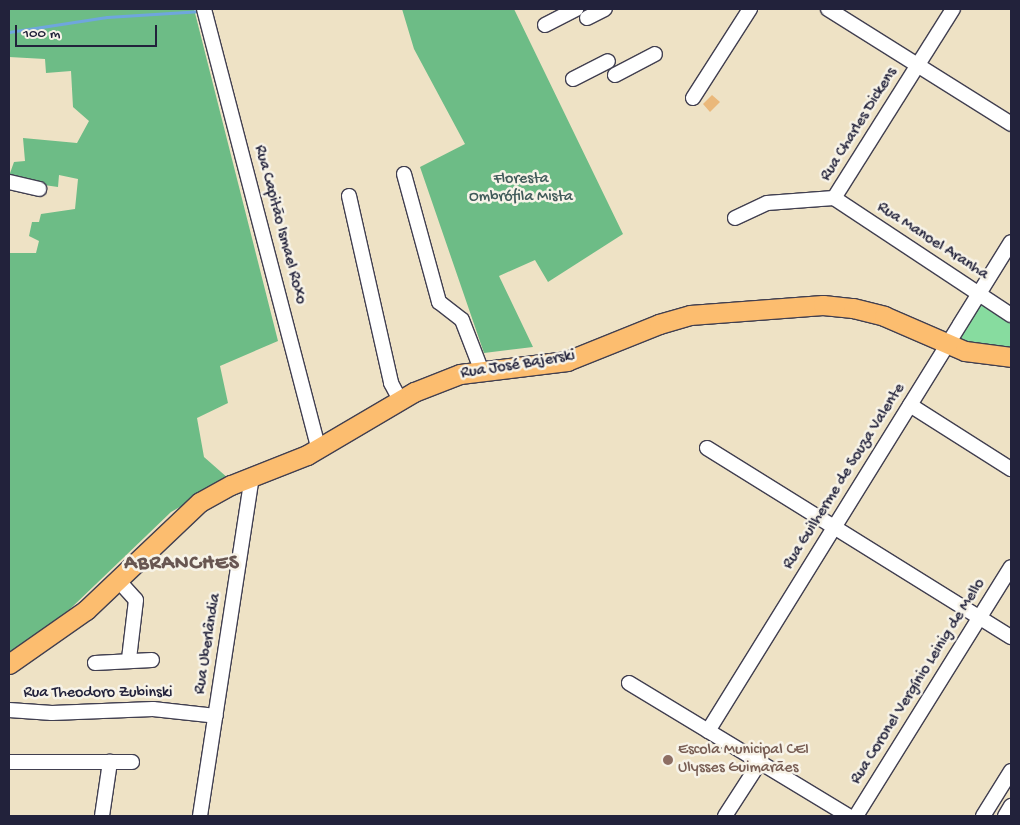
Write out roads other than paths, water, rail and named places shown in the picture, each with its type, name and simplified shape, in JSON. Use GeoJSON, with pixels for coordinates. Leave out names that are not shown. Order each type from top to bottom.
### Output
{"type":"FeatureCollection","features":[{"type":"Feature","properties":{"kind":"main road","name":"Rua José Bajerski"},"geometry":{"type":"LineString","coordinates":[[9,664],[69,623],[121,584],[187,512],[216,492],[319,449],[430,384],[481,369],[573,359],[659,324],[690,315],[808,305],[840,306],[868,311],[974,354],[1011,356]]}},
{"type":"Feature","properties":{"kind":"street"},"geometry":{"type":"LineString","coordinates":[[545,25],[605,9]]}},
{"type":"Feature","properties":{"kind":"street"},"geometry":{"type":"LineString","coordinates":[[693,98],[750,9]]}},
{"type":"Feature","properties":{"kind":"street"},"geometry":{"type":"LineString","coordinates":[[828,9],[1011,124]]}},
{"type":"Feature","properties":{"kind":"street","name":"Rua Charles Dickens"},"geometry":{"type":"LineString","coordinates":[[735,218],[767,203],[834,198],[953,9]]}},
{"type":"Feature","properties":{"kind":"street","name":"Rua Capitão Ismael Roxo"},"geometry":{"type":"LineString","coordinates":[[205,12],[319,449]]}},
{"type":"Feature","properties":{"kind":"street"},"geometry":{"type":"LineString","coordinates":[[615,75],[655,54]]}},
{"type":"Feature","properties":{"kind":"street"},"geometry":{"type":"LineString","coordinates":[[573,79],[608,62]]}},
{"type":"Feature","properties":{"kind":"street"},"geometry":{"type":"LineString","coordinates":[[404,174],[439,302],[462,320],[481,369]]}},
{"type":"Feature","properties":{"kind":"street"},"geometry":{"type":"LineString","coordinates":[[9,182],[39,189]]}},
{"type":"Feature","properties":{"kind":"street"},"geometry":{"type":"LineString","coordinates":[[349,196],[391,383],[400,400]]}},
{"type":"Feature","properties":{"kind":"street","name":"Rua Manoel Aranha"},"geometry":{"type":"LineString","coordinates":[[834,198],[1011,315]]}},
{"type":"Feature","properties":{"kind":"street","name":"Rua Guilherme de Souza Valente"},"geometry":{"type":"LineString","coordinates":[[708,731],[1011,242]]}},
{"type":"Feature","properties":{"kind":"street"},"geometry":{"type":"LineString","coordinates":[[910,405],[1011,469]]}},
{"type":"Feature","properties":{"kind":"street"},"geometry":{"type":"LineString","coordinates":[[707,448],[1011,637]]}},
{"type":"Feature","properties":{"kind":"street","name":"Rua Uberlândia"},"geometry":{"type":"LineString","coordinates":[[200,816],[252,476]]}},
{"type":"Feature","properties":{"kind":"street","name":"Rua Coronel Vergínio Leinig de Mello"},"geometry":{"type":"LineString","coordinates":[[856,816],[1011,567]]}},
{"type":"Feature","properties":{"kind":"street"},"geometry":{"type":"LineString","coordinates":[[121,584],[136,600],[129,659]]}},
{"type":"Feature","properties":{"kind":"street"},"geometry":{"type":"LineString","coordinates":[[95,663],[129,659],[152,660]]}},
{"type":"Feature","properties":{"kind":"street"},"geometry":{"type":"LineString","coordinates":[[629,683],[849,816]]}},
{"type":"Feature","properties":{"kind":"street","name":"Rua Theodoro Zubinski"},"geometry":{"type":"LineString","coordinates":[[9,710],[52,713],[160,710],[216,716]]}},
{"type":"Feature","properties":{"kind":"street"},"geometry":{"type":"LineString","coordinates":[[9,762],[132,762]]}},
{"type":"Feature","properties":{"kind":"street"},"geometry":{"type":"LineString","coordinates":[[102,816],[110,762]]}},
{"type":"Feature","properties":{"kind":"street"},"geometry":{"type":"LineString","coordinates":[[725,816],[760,762]]}},
{"type":"Feature","properties":{"kind":"street"},"geometry":{"type":"LineString","coordinates":[[983,816],[1011,771]]}},
{"type":"Feature","properties":{"kind":"street"},"geometry":{"type":"LineString","coordinates":[[1005,816],[1011,806]]}},
{"type":"Feature","properties":{"kind":"waterway"},"geometry":{"type":"LineString","coordinates":[[9,32],[107,17],[202,11]]}},
{"type":"Feature","properties":{"kind":"place","name":"Escola Municipal CEI Ulysses Guimarães"},"geometry":{"type":"Point","coordinates":[668,760]}},
{"type":"Feature","properties":{"kind":"district","name":"ABRANCHES"},"geometry":{"type":"Point","coordinates":[182,565]}},
{"type":"Feature","properties":{"kind":"park label","name":"Floresta Ombrófila Mista"},"geometry":{"type":"Point","coordinates":[521,189]}}]}
